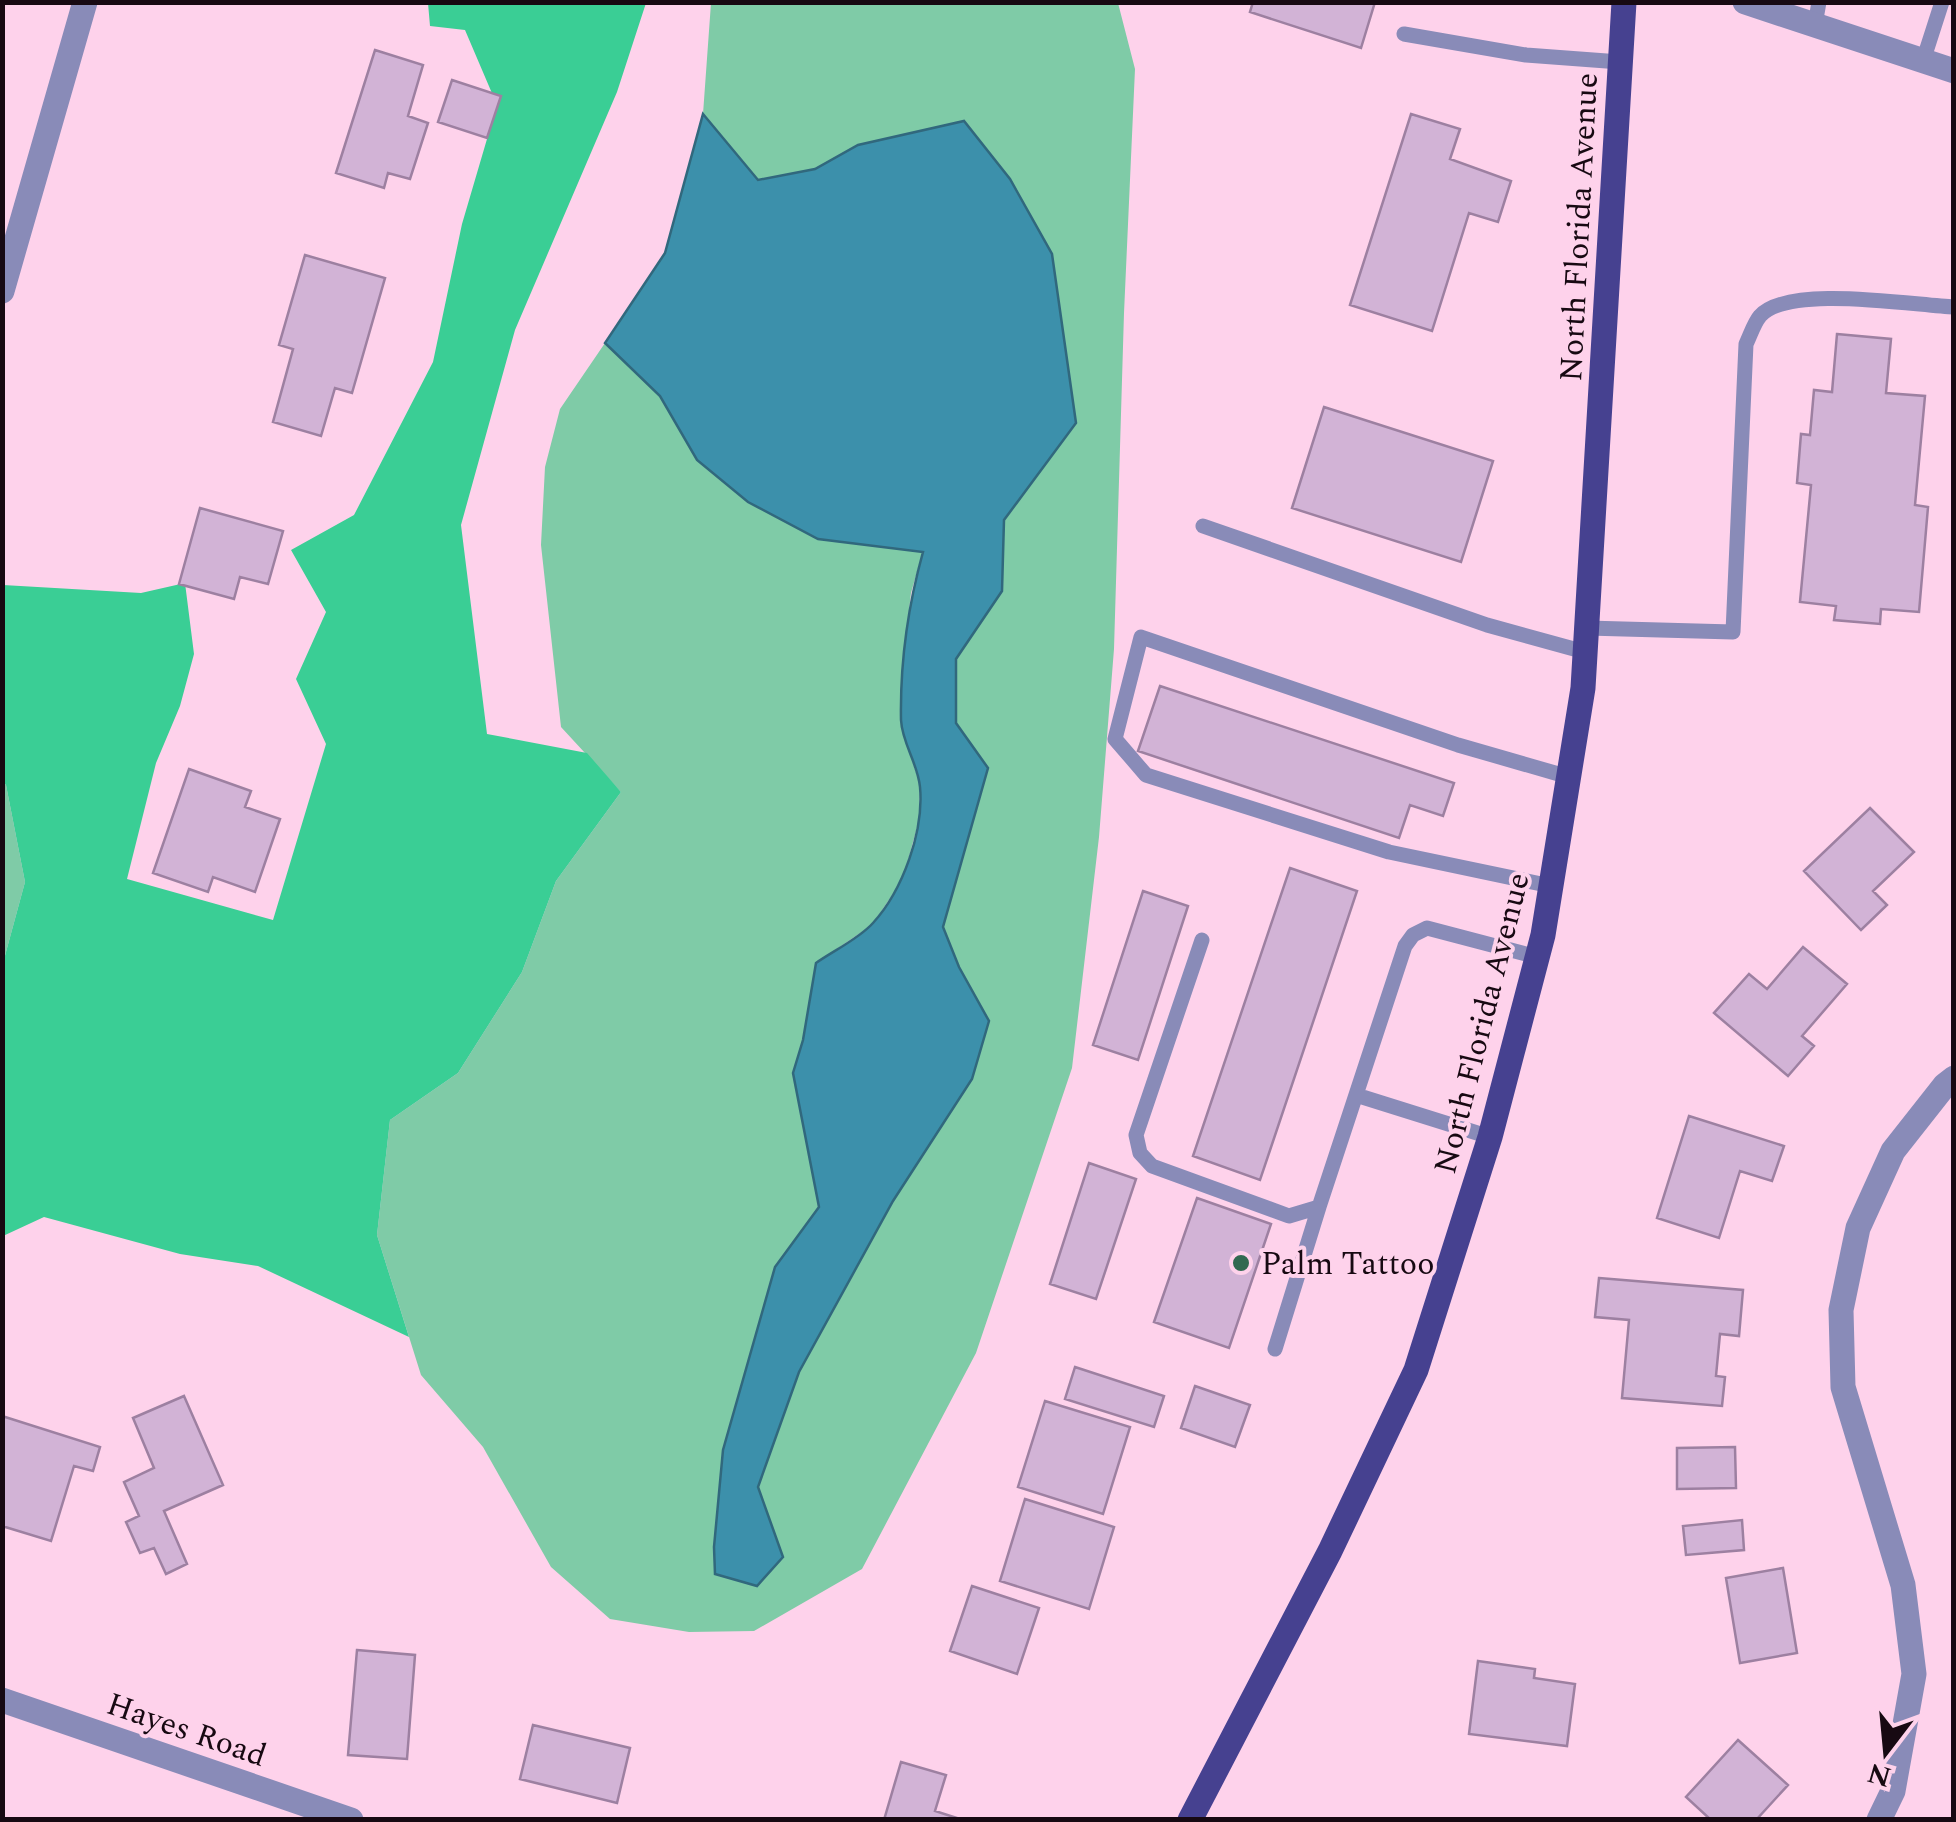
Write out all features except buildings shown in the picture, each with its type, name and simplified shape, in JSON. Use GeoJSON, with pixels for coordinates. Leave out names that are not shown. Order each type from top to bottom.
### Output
{"type":"FeatureCollection","features":[{"type":"Feature","properties":{"kind":"main road","name":"North Florida Avenue"},"geometry":{"type":"LineString","coordinates":[[1190,1820],[1330,1551],[1416,1370],[1490,1136],[1537,957],[1583,688],[1624,2]]}},
{"type":"Feature","properties":{"kind":"street"},"geometry":{"type":"LineString","coordinates":[[2,291],[86,2]]}},
{"type":"Feature","properties":{"kind":"street"},"geometry":{"type":"LineString","coordinates":[[1745,2],[1817,14],[1954,72]]}},
{"type":"Feature","properties":{"kind":"street"},"geometry":{"type":"LineString","coordinates":[[1879,1820],[1893,1791],[1914,1674],[1904,1585],[1843,1387],[1842,1310],[1858,1228],[1893,1151],[1954,1078]]}},
{"type":"Feature","properties":{"kind":"street","name":"Hayes Road"},"geometry":{"type":"LineString","coordinates":[[2,1700],[351,1820]]}},
{"type":"Feature","properties":{"kind":"lane"},"geometry":{"type":"LineString","coordinates":[[1923,61],[1942,2]]}},
{"type":"Feature","properties":{"kind":"lane"},"geometry":{"type":"LineString","coordinates":[[1404,34],[1526,55],[1620,62]]}},
{"type":"Feature","properties":{"kind":"lane"},"geometry":{"type":"LineString","coordinates":[[1203,526],[1487,625],[1586,640],[1732,632],[1746,344],[1761,315],[1786,302],[1816,297],[1954,307]]}},
{"type":"Feature","properties":{"kind":"lane"},"geometry":{"type":"LineString","coordinates":[[1551,886],[1388,852],[1146,775],[1115,739],[1141,637],[1458,745],[1569,777]]}},
{"type":"Feature","properties":{"kind":"lane"},"geometry":{"type":"LineString","coordinates":[[1275,1349],[1405,946],[1413,935],[1427,928],[1537,957]]}},
{"type":"Feature","properties":{"kind":"lane"},"geometry":{"type":"LineString","coordinates":[[1202,940],[1136,1134],[1140,1153],[1152,1166],[1289,1216],[1319,1207]]}},
{"type":"Feature","properties":{"kind":"lane"},"geometry":{"type":"LineString","coordinates":[[1356,1095],[1490,1136]]}},
{"type":"Feature","properties":{"kind":"green space"},"geometry":{"type":"Polygon","coordinates":[[[428,3],[646,3],[617,92],[515,330],[461,525],[487,734],[587,753],[621,792],[556,881],[522,972],[458,1073],[390,1120],[377,1235],[409,1337],[258,1266],[180,1254],[44,1217],[3,1236],[3,963],[25,882],[3,782],[3,585],[141,593],[185,583],[194,654],[180,706],[156,763],[127,879],[273,920],[326,744],[296,679],[326,612],[291,550],[354,515],[433,362],[462,224],[497,105],[465,30],[430,26],[428,3]]]}},
{"type":"Feature","properties":{"kind":"green space"},"geometry":{"type":"Polygon","coordinates":[[[711,3],[1118,3],[1135,69],[1114,649],[1099,837],[1072,1068],[976,1353],[862,1569],[754,1631],[689,1632],[610,1619],[551,1567],[483,1447],[421,1375],[377,1235],[390,1120],[458,1073],[522,972],[556,881],[621,792],[561,727],[541,545],[545,467],[560,409],[605,343],[660,396],[697,460],[818,539],[923,551],[911,593],[901,725],[920,785],[919,820],[903,879],[872,925],[816,963],[803,1040],[793,1073],[819,1207],[775,1267],[758,1487],[799,1372],[893,1201],[972,1079],[989,1021],[959,967],[943,927],[988,768],[956,723],[956,659],[1002,591],[1004,520],[1076,423],[858,145],[815,169],[757,180],[703,114],[711,3]]]}},
{"type":"Feature","properties":{"kind":"green space"},"geometry":{"type":"Polygon","coordinates":[[[3,782],[25,882],[3,963],[3,782]]]}},
{"type":"Feature","properties":{"kind":"water"},"geometry":{"type":"Polygon","coordinates":[[[703,114],[758,180],[815,169],[858,145],[964,121],[1010,179],[1052,254],[1076,423],[1004,520],[1002,591],[956,659],[956,723],[988,768],[943,927],[959,967],[989,1021],[972,1079],[893,1201],[799,1372],[758,1487],[783,1557],[757,1586],[715,1574],[723,1450],[775,1267],[819,1207],[793,1073],[803,1040],[816,963],[873,923],[894,894],[915,841],[920,787],[902,729],[901,699],[906,635],[923,552],[818,539],[748,502],[697,460],[660,396],[605,343],[665,253],[703,114]]]}},
{"type":"Feature","properties":{"kind":"place","name":"Palm Tattoo"},"geometry":{"type":"Point","coordinates":[1241,1263]}}]}
